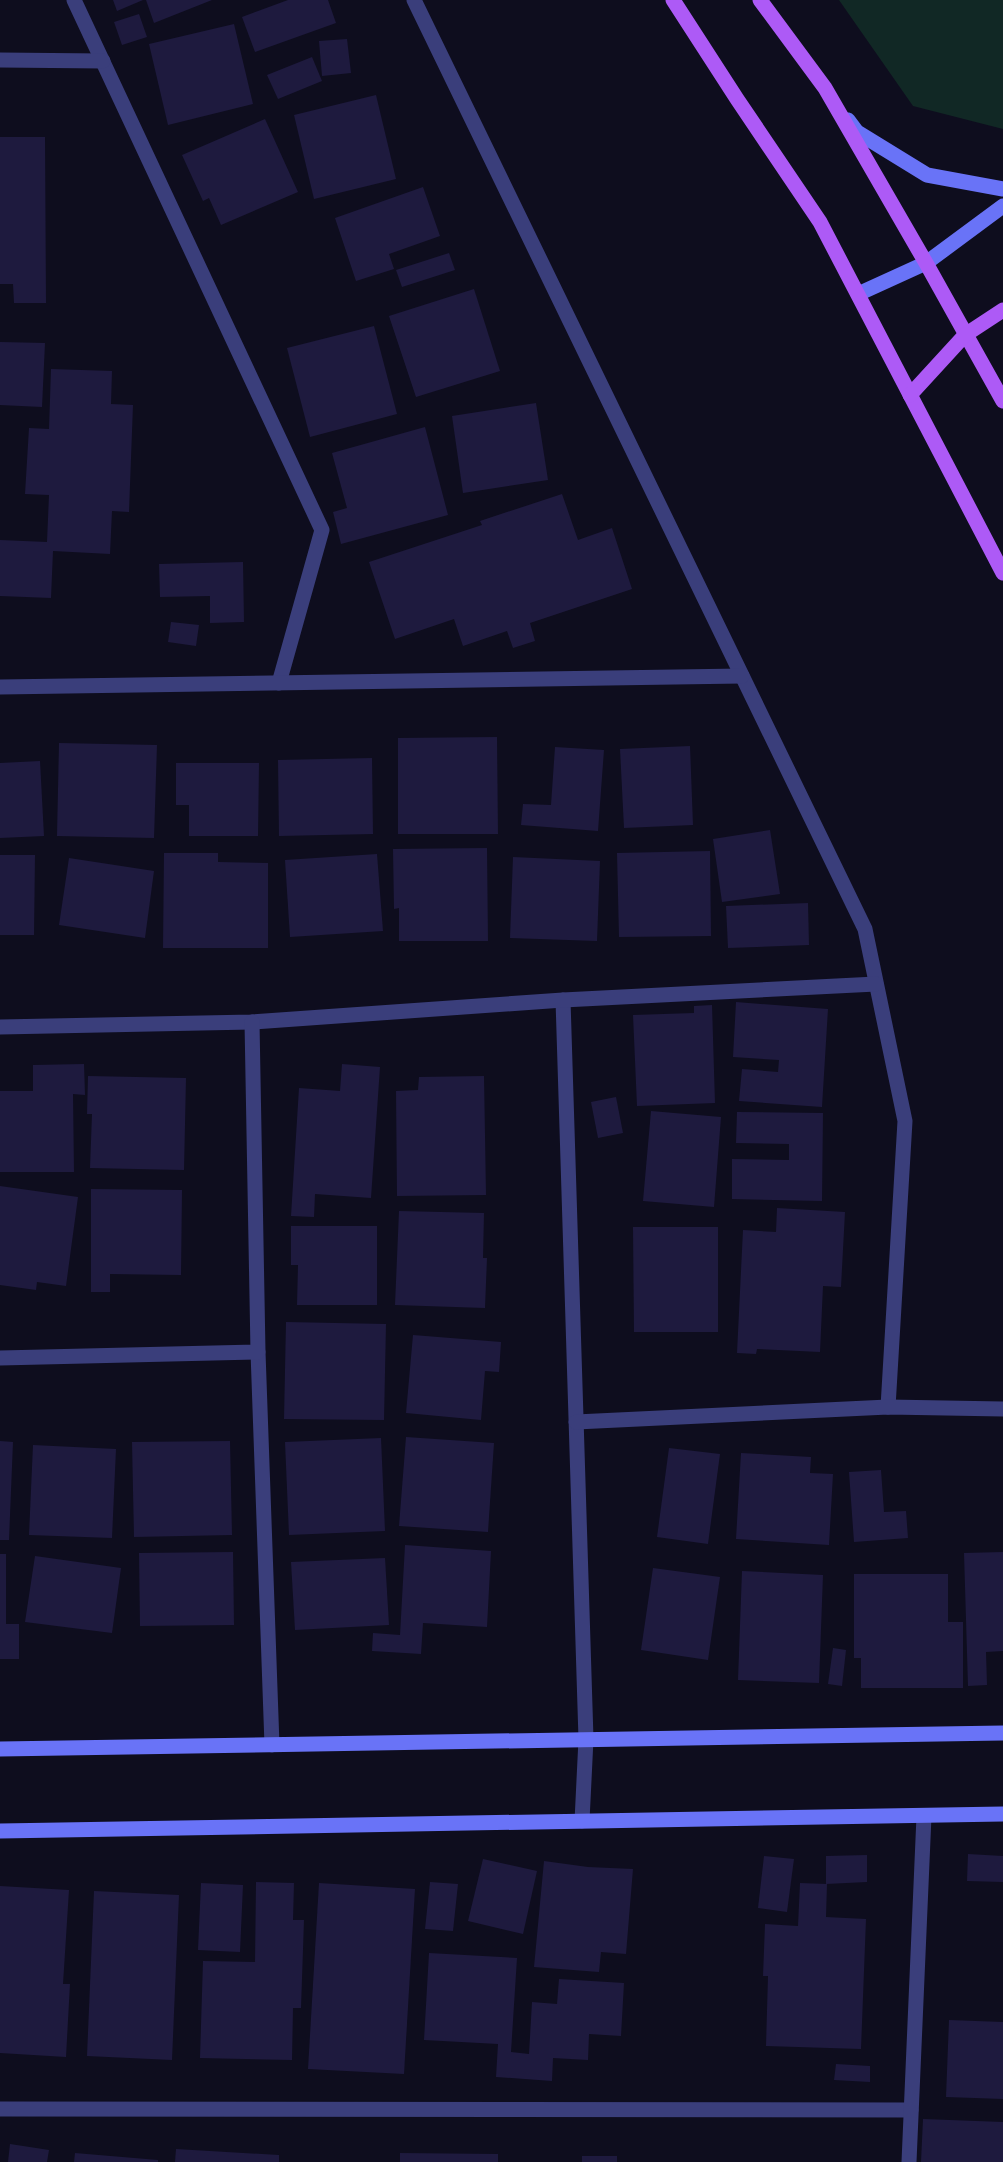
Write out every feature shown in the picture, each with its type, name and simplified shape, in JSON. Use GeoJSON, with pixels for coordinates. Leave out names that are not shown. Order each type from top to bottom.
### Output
{"type":"FeatureCollection","features":[{"type":"Feature","properties":{"kind":"main road"},"geometry":{"type":"LineString","coordinates":[[673,0],[736,99],[820,222],[1003,573]]}},
{"type":"Feature","properties":{"kind":"main road"},"geometry":{"type":"LineString","coordinates":[[760,0],[857,132],[927,175],[1003,189]]}},
{"type":"Feature","properties":{"kind":"main road"},"geometry":{"type":"LineString","coordinates":[[825,88],[1003,401]]}},
{"type":"Feature","properties":{"kind":"main road"},"geometry":{"type":"LineString","coordinates":[[858,294],[926,263],[1003,206]]}},
{"type":"Feature","properties":{"kind":"main road"},"geometry":{"type":"LineString","coordinates":[[910,395],[965,335],[1003,310]]}},
{"type":"Feature","properties":{"kind":"main road"},"geometry":{"type":"LineString","coordinates":[[0,1749],[1003,1733]]}},
{"type":"Feature","properties":{"kind":"main road"},"geometry":{"type":"LineString","coordinates":[[0,1831],[1003,1814]]}},
{"type":"Feature","properties":{"kind":"street"},"geometry":{"type":"LineString","coordinates":[[74,0],[322,530],[279,683]]}},
{"type":"Feature","properties":{"kind":"street"},"geometry":{"type":"LineString","coordinates":[[414,0],[865,930],[905,1121],[888,1407]]}},
{"type":"Feature","properties":{"kind":"street"},"geometry":{"type":"LineString","coordinates":[[0,60],[103,61]]}},
{"type":"Feature","properties":{"kind":"street"},"geometry":{"type":"LineString","coordinates":[[0,687],[742,676]]}},
{"type":"Feature","properties":{"kind":"street"},"geometry":{"type":"LineString","coordinates":[[0,1027],[252,1022],[563,1000],[876,984]]}},
{"type":"Feature","properties":{"kind":"street"},"geometry":{"type":"LineString","coordinates":[[563,1000],[586,1739],[582,1821]]}},
{"type":"Feature","properties":{"kind":"street"},"geometry":{"type":"LineString","coordinates":[[252,1022],[258,1352],[272,1745]]}},
{"type":"Feature","properties":{"kind":"street"},"geometry":{"type":"LineString","coordinates":[[0,1358],[258,1352]]}},
{"type":"Feature","properties":{"kind":"street"},"geometry":{"type":"LineString","coordinates":[[576,1422],[888,1407],[1003,1409]]}},
{"type":"Feature","properties":{"kind":"street"},"geometry":{"type":"LineString","coordinates":[[909,2162],[924,1816]]}},
{"type":"Feature","properties":{"kind":"street"},"geometry":{"type":"LineString","coordinates":[[0,2109],[911,2110]]}},
{"type":"Feature","properties":{"kind":"green space"},"geometry":{"type":"Polygon","coordinates":[[[839,0],[1003,0],[1003,129],[913,106],[839,0]]]}},
{"type":"Feature","properties":{"kind":"building"},"geometry":{"type":"Polygon","coordinates":[[[113,0],[143,0],[117,11],[113,0]]]}},
{"type":"Feature","properties":{"kind":"building"},"geometry":{"type":"Polygon","coordinates":[[[146,0],[212,0],[154,23],[146,0]]]}},
{"type":"Feature","properties":{"kind":"building"},"geometry":{"type":"Polygon","coordinates":[[[288,0],[328,0],[336,23],[255,52],[242,17],[288,0]]]}},
{"type":"Feature","properties":{"kind":"building"},"geometry":{"type":"Polygon","coordinates":[[[139,14],[147,37],[122,45],[114,22],[139,14]]]}},
{"type":"Feature","properties":{"kind":"building"},"geometry":{"type":"Polygon","coordinates":[[[234,24],[253,104],[168,125],[149,44],[234,24]]]}},
{"type":"Feature","properties":{"kind":"building"},"geometry":{"type":"Polygon","coordinates":[[[347,39],[351,73],[322,76],[319,41],[347,39]]]}},
{"type":"Feature","properties":{"kind":"building"},"geometry":{"type":"Polygon","coordinates":[[[312,57],[322,81],[278,99],[267,75],[312,57]]]}},
{"type":"Feature","properties":{"kind":"building"},"geometry":{"type":"Polygon","coordinates":[[[376,95],[396,179],[314,199],[294,115],[376,95]]]}},
{"type":"Feature","properties":{"kind":"building"},"geometry":{"type":"Polygon","coordinates":[[[265,119],[298,192],[221,225],[209,198],[203,201],[182,155],[265,119]]]}},
{"type":"Feature","properties":{"kind":"building"},"geometry":{"type":"Polygon","coordinates":[[[0,137],[45,137],[46,303],[14,303],[13,284],[0,284],[0,137]]]}},
{"type":"Feature","properties":{"kind":"building"},"geometry":{"type":"Polygon","coordinates":[[[423,187],[440,236],[389,254],[394,269],[356,281],[335,218],[423,187]]]}},
{"type":"Feature","properties":{"kind":"building"},"geometry":{"type":"Polygon","coordinates":[[[449,253],[455,270],[402,287],[396,270],[449,253]]]}},
{"type":"Feature","properties":{"kind":"building"},"geometry":{"type":"Polygon","coordinates":[[[474,289],[500,371],[416,397],[389,316],[474,289]]]}},
{"type":"Feature","properties":{"kind":"building"},"geometry":{"type":"Polygon","coordinates":[[[374,326],[397,414],[310,437],[287,348],[374,326]]]}},
{"type":"Feature","properties":{"kind":"building"},"geometry":{"type":"Polygon","coordinates":[[[0,342],[45,343],[42,407],[0,405],[0,342]]]}},
{"type":"Feature","properties":{"kind":"building"},"geometry":{"type":"Polygon","coordinates":[[[51,369],[112,371],[111,404],[133,405],[129,512],[112,511],[110,554],[53,551],[51,598],[0,596],[0,540],[47,542],[49,495],[25,494],[29,428],[49,429],[51,369]]]}},
{"type":"Feature","properties":{"kind":"building"},"geometry":{"type":"Polygon","coordinates":[[[536,403],[548,480],[463,493],[452,416],[536,403]]]}},
{"type":"Feature","properties":{"kind":"building"},"geometry":{"type":"Polygon","coordinates":[[[425,427],[448,515],[341,544],[333,512],[347,508],[332,453],[425,427]]]}},
{"type":"Feature","properties":{"kind":"building"},"geometry":{"type":"Polygon","coordinates":[[[562,494],[578,540],[612,528],[632,589],[530,623],[535,641],[513,648],[507,631],[463,646],[454,619],[395,639],[369,562],[482,525],[480,521],[562,494]]]}},
{"type":"Feature","properties":{"kind":"building"},"geometry":{"type":"Polygon","coordinates":[[[243,562],[244,622],[210,623],[210,596],[160,597],[159,564],[243,562]]]}},
{"type":"Feature","properties":{"kind":"building"},"geometry":{"type":"Polygon","coordinates":[[[171,622],[199,625],[196,646],[168,642],[171,622]]]}},
{"type":"Feature","properties":{"kind":"building"},"geometry":{"type":"Polygon","coordinates":[[[497,737],[498,834],[398,834],[398,738],[497,737]]]}},
{"type":"Feature","properties":{"kind":"building"},"geometry":{"type":"Polygon","coordinates":[[[59,743],[157,745],[154,838],[57,836],[59,743]]]}},
{"type":"Feature","properties":{"kind":"building"},"geometry":{"type":"Polygon","coordinates":[[[690,746],[693,825],[624,828],[620,749],[690,746]]]}},
{"type":"Feature","properties":{"kind":"building"},"geometry":{"type":"Polygon","coordinates":[[[555,747],[604,750],[598,831],[521,825],[523,804],[551,805],[555,747]]]}},
{"type":"Feature","properties":{"kind":"building"},"geometry":{"type":"Polygon","coordinates":[[[372,758],[373,834],[279,836],[278,760],[372,758]]]}},
{"type":"Feature","properties":{"kind":"building"},"geometry":{"type":"Polygon","coordinates":[[[40,761],[44,836],[0,838],[0,763],[40,761]]]}},
{"type":"Feature","properties":{"kind":"building"},"geometry":{"type":"Polygon","coordinates":[[[176,763],[259,763],[258,836],[189,836],[189,805],[176,805],[176,763]]]}},
{"type":"Feature","properties":{"kind":"building"},"geometry":{"type":"Polygon","coordinates":[[[770,830],[780,894],[722,902],[713,839],[770,830]]]}},
{"type":"Feature","properties":{"kind":"building"},"geometry":{"type":"Polygon","coordinates":[[[487,848],[488,941],[399,941],[399,908],[394,909],[393,849],[487,848]]]}},
{"type":"Feature","properties":{"kind":"building"},"geometry":{"type":"Polygon","coordinates":[[[710,851],[711,936],[619,937],[617,853],[710,851]]]}},
{"type":"Feature","properties":{"kind":"building"},"geometry":{"type":"Polygon","coordinates":[[[164,853],[218,853],[218,862],[268,863],[268,948],[163,948],[164,853]]]}},
{"type":"Feature","properties":{"kind":"building"},"geometry":{"type":"Polygon","coordinates":[[[377,854],[383,931],[290,937],[285,860],[377,854]]]}},
{"type":"Feature","properties":{"kind":"building"},"geometry":{"type":"Polygon","coordinates":[[[0,855],[35,855],[34,935],[0,935],[0,855]]]}},
{"type":"Feature","properties":{"kind":"building"},"geometry":{"type":"Polygon","coordinates":[[[513,857],[600,861],[597,941],[510,938],[513,857]]]}},
{"type":"Feature","properties":{"kind":"building"},"geometry":{"type":"Polygon","coordinates":[[[69,858],[154,871],[145,938],[59,925],[69,858]]]}},
{"type":"Feature","properties":{"kind":"building"},"geometry":{"type":"Polygon","coordinates":[[[808,903],[809,945],[728,948],[726,906],[808,903]]]}},
{"type":"Feature","properties":{"kind":"building"},"geometry":{"type":"Polygon","coordinates":[[[736,1002],[828,1009],[822,1107],[739,1101],[742,1069],[778,1072],[779,1060],[733,1057],[736,1002]]]}},
{"type":"Feature","properties":{"kind":"building"},"geometry":{"type":"Polygon","coordinates":[[[712,1005],[715,1103],[637,1106],[633,1015],[694,1013],[694,1006],[712,1005]]]}},
{"type":"Feature","properties":{"kind":"building"},"geometry":{"type":"Polygon","coordinates":[[[84,1064],[85,1095],[73,1094],[74,1172],[0,1172],[0,1091],[33,1091],[33,1065],[84,1064]]]}},
{"type":"Feature","properties":{"kind":"building"},"geometry":{"type":"Polygon","coordinates":[[[342,1064],[380,1067],[371,1198],[315,1194],[314,1217],[291,1216],[299,1088],[340,1091],[342,1064]]]}},
{"type":"Feature","properties":{"kind":"building"},"geometry":{"type":"Polygon","coordinates":[[[88,1076],[186,1078],[184,1170],[90,1168],[92,1114],[87,1114],[88,1076]]]}},
{"type":"Feature","properties":{"kind":"building"},"geometry":{"type":"Polygon","coordinates":[[[484,1076],[486,1195],[397,1196],[396,1091],[418,1090],[419,1077],[484,1076]]]}},
{"type":"Feature","properties":{"kind":"building"},"geometry":{"type":"Polygon","coordinates":[[[616,1097],[623,1133],[598,1138],[591,1102],[616,1097]]]}},
{"type":"Feature","properties":{"kind":"building"},"geometry":{"type":"Polygon","coordinates":[[[651,1111],[721,1117],[714,1207],[643,1201],[651,1111]]]}},
{"type":"Feature","properties":{"kind":"building"},"geometry":{"type":"Polygon","coordinates":[[[737,1112],[823,1113],[822,1201],[732,1199],[732,1159],[789,1160],[789,1144],[736,1143],[737,1112]]]}},
{"type":"Feature","properties":{"kind":"building"},"geometry":{"type":"Polygon","coordinates":[[[0,1186],[78,1197],[66,1286],[37,1282],[36,1290],[0,1285],[0,1186]]]}},
{"type":"Feature","properties":{"kind":"building"},"geometry":{"type":"Polygon","coordinates":[[[91,1189],[182,1190],[181,1275],[110,1274],[110,1292],[91,1292],[91,1189]]]}},
{"type":"Feature","properties":{"kind":"building"},"geometry":{"type":"Polygon","coordinates":[[[777,1208],[845,1212],[841,1287],[823,1286],[820,1352],[757,1349],[756,1354],[737,1353],[743,1230],[776,1232],[777,1208]]]}},
{"type":"Feature","properties":{"kind":"building"},"geometry":{"type":"Polygon","coordinates":[[[399,1211],[484,1213],[483,1258],[487,1258],[485,1308],[395,1305],[399,1211]]]}},
{"type":"Feature","properties":{"kind":"building"},"geometry":{"type":"Polygon","coordinates":[[[291,1226],[377,1226],[377,1305],[297,1305],[298,1265],[291,1265],[291,1226]]]}},
{"type":"Feature","properties":{"kind":"building"},"geometry":{"type":"Polygon","coordinates":[[[633,1227],[718,1227],[718,1332],[634,1332],[633,1227]]]}},
{"type":"Feature","properties":{"kind":"building"},"geometry":{"type":"Polygon","coordinates":[[[286,1322],[386,1324],[384,1420],[284,1419],[286,1322]]]}},
{"type":"Feature","properties":{"kind":"building"},"geometry":{"type":"Polygon","coordinates":[[[413,1335],[501,1342],[499,1372],[485,1371],[481,1420],[406,1413],[413,1335]]]}},
{"type":"Feature","properties":{"kind":"building"},"geometry":{"type":"Polygon","coordinates":[[[406,1437],[494,1443],[488,1532],[399,1526],[406,1437]]]}},
{"type":"Feature","properties":{"kind":"building"},"geometry":{"type":"Polygon","coordinates":[[[381,1438],[385,1531],[289,1535],[285,1442],[381,1438]]]}},
{"type":"Feature","properties":{"kind":"building"},"geometry":{"type":"Polygon","coordinates":[[[0,1441],[13,1442],[9,1540],[0,1540],[0,1441]]]}},
{"type":"Feature","properties":{"kind":"building"},"geometry":{"type":"Polygon","coordinates":[[[230,1441],[232,1535],[134,1537],[132,1442],[230,1441]]]}},
{"type":"Feature","properties":{"kind":"building"},"geometry":{"type":"Polygon","coordinates":[[[33,1445],[116,1449],[112,1538],[29,1535],[33,1445]]]}},
{"type":"Feature","properties":{"kind":"building"},"geometry":{"type":"Polygon","coordinates":[[[669,1448],[720,1454],[708,1544],[657,1537],[669,1448]]]}},
{"type":"Feature","properties":{"kind":"building"},"geometry":{"type":"Polygon","coordinates":[[[741,1453],[811,1457],[810,1473],[833,1474],[829,1545],[736,1539],[741,1453]]]}},
{"type":"Feature","properties":{"kind":"building"},"geometry":{"type":"Polygon","coordinates":[[[881,1470],[884,1512],[906,1511],[908,1538],[854,1542],[849,1472],[881,1470]]]}},
{"type":"Feature","properties":{"kind":"building"},"geometry":{"type":"Polygon","coordinates":[[[405,1545],[491,1551],[487,1627],[423,1623],[421,1654],[372,1651],[373,1633],[400,1635],[405,1545]]]}},
{"type":"Feature","properties":{"kind":"building"},"geometry":{"type":"Polygon","coordinates":[[[233,1552],[234,1625],[140,1626],[139,1553],[233,1552]]]}},
{"type":"Feature","properties":{"kind":"building"},"geometry":{"type":"Polygon","coordinates":[[[1003,1552],[1003,1651],[986,1652],[987,1685],[968,1686],[964,1553],[1003,1552]]]}},
{"type":"Feature","properties":{"kind":"building"},"geometry":{"type":"Polygon","coordinates":[[[0,1554],[6,1554],[6,1624],[19,1624],[19,1659],[0,1659],[0,1554]]]}},
{"type":"Feature","properties":{"kind":"building"},"geometry":{"type":"Polygon","coordinates":[[[35,1556],[121,1568],[112,1633],[25,1622],[35,1556]]]}},
{"type":"Feature","properties":{"kind":"building"},"geometry":{"type":"Polygon","coordinates":[[[385,1558],[389,1625],[295,1630],[291,1562],[385,1558]]]}},
{"type":"Feature","properties":{"kind":"building"},"geometry":{"type":"Polygon","coordinates":[[[653,1568],[720,1577],[708,1660],[641,1650],[653,1568]]]}},
{"type":"Feature","properties":{"kind":"building"},"geometry":{"type":"Polygon","coordinates":[[[742,1571],[823,1575],[819,1683],[738,1680],[742,1571]]]}},
{"type":"Feature","properties":{"kind":"building"},"geometry":{"type":"Polygon","coordinates":[[[854,1574],[948,1574],[948,1622],[963,1622],[963,1688],[861,1688],[861,1658],[854,1658],[854,1574]]]}},
{"type":"Feature","properties":{"kind":"building"},"geometry":{"type":"Polygon","coordinates":[[[833,1648],[846,1650],[842,1686],[828,1684],[833,1648]]]}},
{"type":"Feature","properties":{"kind":"building"},"geometry":{"type":"Polygon","coordinates":[[[968,1854],[1003,1856],[1003,1882],[967,1881],[968,1854]]]}},
{"type":"Feature","properties":{"kind":"building"},"geometry":{"type":"Polygon","coordinates":[[[867,1855],[867,1882],[826,1884],[826,1856],[867,1855]]]}},
{"type":"Feature","properties":{"kind":"building"},"geometry":{"type":"Polygon","coordinates":[[[764,1856],[794,1859],[787,1912],[758,1908],[764,1856]]]}},
{"type":"Feature","properties":{"kind":"building"},"geometry":{"type":"Polygon","coordinates":[[[483,1859],[537,1871],[523,1934],[468,1921],[483,1859]]]}},
{"type":"Feature","properties":{"kind":"building"},"geometry":{"type":"Polygon","coordinates":[[[544,1861],[588,1867],[633,1869],[626,1954],[601,1952],[599,1972],[534,1967],[544,1861]]]}},
{"type":"Feature","properties":{"kind":"building"},"geometry":{"type":"Polygon","coordinates":[[[256,1882],[294,1883],[293,1920],[304,1920],[301,2008],[293,2008],[292,2060],[200,2058],[203,1961],[255,1962],[256,1882]]]}},
{"type":"Feature","properties":{"kind":"building"},"geometry":{"type":"Polygon","coordinates":[[[430,1882],[458,1884],[453,1931],[425,1929],[430,1882]]]}},
{"type":"Feature","properties":{"kind":"building"},"geometry":{"type":"Polygon","coordinates":[[[201,1883],[243,1885],[240,1952],[198,1950],[201,1883]]]}},
{"type":"Feature","properties":{"kind":"building"},"geometry":{"type":"Polygon","coordinates":[[[319,1883],[415,1889],[404,2074],[308,2069],[319,1883]]]}},
{"type":"Feature","properties":{"kind":"building"},"geometry":{"type":"Polygon","coordinates":[[[800,1883],[827,1884],[826,1917],[866,1919],[861,2049],[766,2046],[768,1976],[763,1976],[765,1924],[798,1926],[800,1883]]]}},
{"type":"Feature","properties":{"kind":"building"},"geometry":{"type":"Polygon","coordinates":[[[0,1886],[69,1890],[63,1984],[70,1984],[66,2057],[0,2053],[0,1886]]]}},
{"type":"Feature","properties":{"kind":"building"},"geometry":{"type":"Polygon","coordinates":[[[94,1891],[179,1895],[172,2060],[87,2056],[94,1891]]]}},
{"type":"Feature","properties":{"kind":"building"},"geometry":{"type":"Polygon","coordinates":[[[429,1953],[517,1958],[511,2052],[529,2054],[532,2002],[557,2004],[559,1979],[624,1983],[621,2036],[589,2034],[588,2060],[553,2058],[552,2081],[496,2077],[498,2044],[424,2040],[429,1953]]]}},
{"type":"Feature","properties":{"kind":"building"},"geometry":{"type":"Polygon","coordinates":[[[949,2020],[1003,2022],[1003,2099],[946,2097],[949,2020]]]}},
{"type":"Feature","properties":{"kind":"building"},"geometry":{"type":"Polygon","coordinates":[[[836,2064],[870,2066],[870,2082],[834,2080],[836,2064]]]}},
{"type":"Feature","properties":{"kind":"building"},"geometry":{"type":"Polygon","coordinates":[[[923,2119],[1003,2122],[1003,2162],[921,2162],[923,2119]]]}},
{"type":"Feature","properties":{"kind":"building"},"geometry":{"type":"Polygon","coordinates":[[[10,2144],[49,2150],[47,2162],[8,2162],[10,2144]]]}},
{"type":"Feature","properties":{"kind":"building"},"geometry":{"type":"Polygon","coordinates":[[[176,2149],[279,2155],[279,2162],[175,2162],[176,2149]]]}},
{"type":"Feature","properties":{"kind":"building"},"geometry":{"type":"Polygon","coordinates":[[[75,2153],[158,2160],[158,2162],[74,2162],[75,2153]]]}},
{"type":"Feature","properties":{"kind":"building"},"geometry":{"type":"Polygon","coordinates":[[[400,2153],[498,2154],[498,2162],[400,2162],[400,2153]]]}},
{"type":"Feature","properties":{"kind":"building"},"geometry":{"type":"Polygon","coordinates":[[[582,2156],[617,2156],[617,2162],[582,2162],[582,2156]]]}}]}
